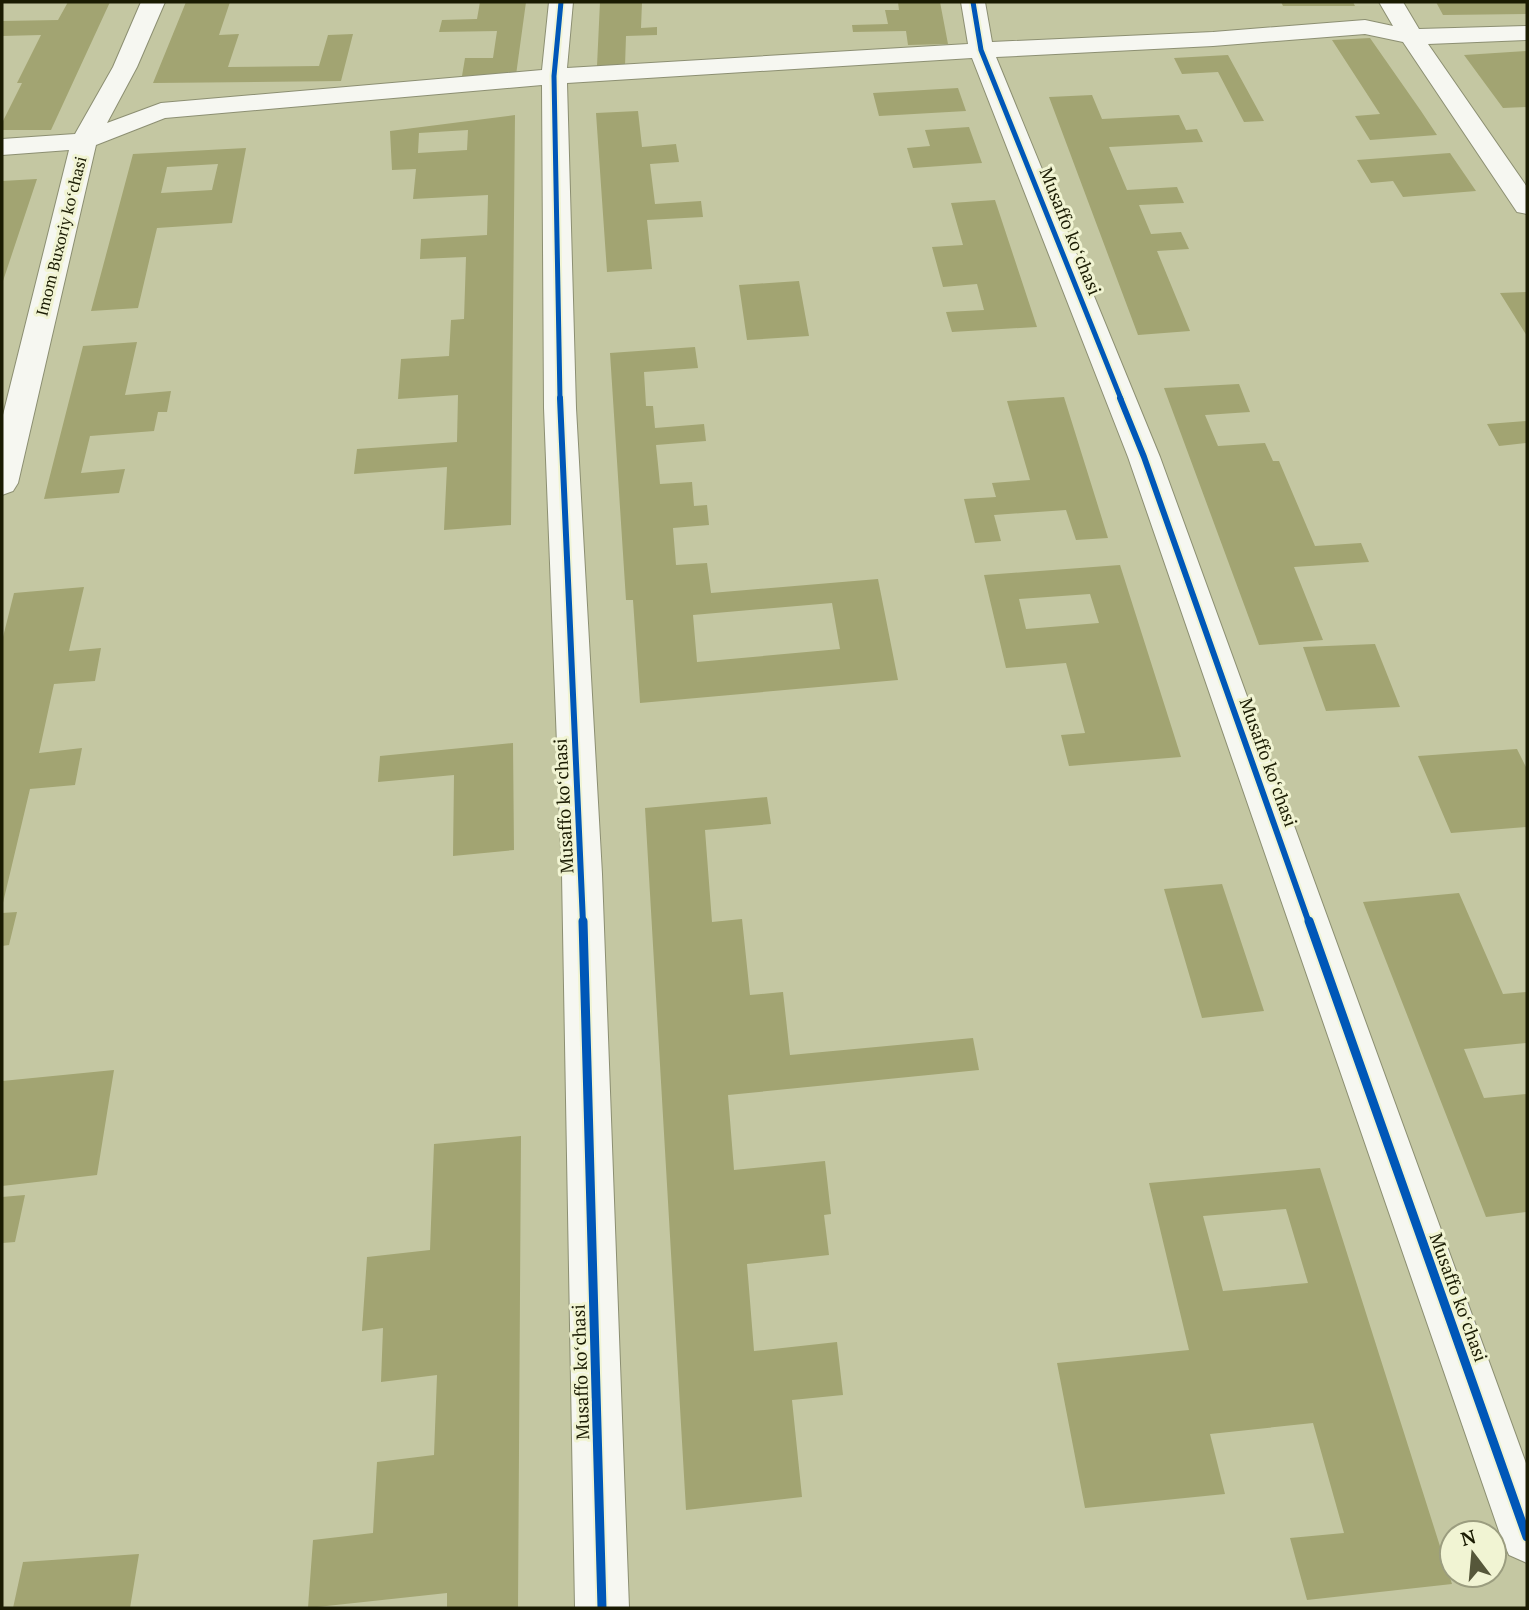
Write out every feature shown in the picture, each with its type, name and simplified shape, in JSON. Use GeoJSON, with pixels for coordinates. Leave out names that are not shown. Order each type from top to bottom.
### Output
{"type":"FeatureCollection","features":[{"type":"Feature","properties":{"kind":"street","name":"Imom Buxoriy koʻchasi"},"geometry":{"type":"LineString","coordinates":[[2,483],[84,141],[125,67],[153,2]]}},
{"type":"Feature","properties":{"kind":"street","name":"Musaffo koʻchasi"},"geometry":{"type":"LineString","coordinates":[[561,2],[554,76],[560,408],[582,874],[602,1608]]}},
{"type":"Feature","properties":{"kind":"street","name":"Musaffo koʻchasi"},"geometry":{"type":"LineString","coordinates":[[973,2],[981,50],[1144,457],[1527,1538]]}},
{"type":"Feature","properties":{"kind":"street"},"geometry":{"type":"LineString","coordinates":[[1391,2],[1411,37],[1527,206]]}},
{"type":"Feature","properties":{"kind":"street"},"geometry":{"type":"LineString","coordinates":[[2,147],[84,141],[161,111],[554,76],[802,59],[1213,39],[1365,27],[1411,37],[1527,33]]}},
{"type":"Feature","properties":{"kind":"building"},"geometry":{"type":"Polygon","coordinates":[[[68,2],[110,2],[51,130],[2,130],[2,123],[22,83],[17,83],[41,35],[2,36],[2,21],[58,20],[68,2]]]}},
{"type":"Feature","properties":{"kind":"building"},"geometry":{"type":"Polygon","coordinates":[[[186,2],[230,2],[219,35],[239,34],[228,67],[319,66],[328,35],[353,34],[341,81],[153,83],[186,2]]]}},
{"type":"Feature","properties":{"kind":"building"},"geometry":{"type":"Polygon","coordinates":[[[480,2],[526,2],[516,75],[462,76],[465,58],[493,58],[497,31],[439,32],[442,20],[477,19],[480,2]]]}},
{"type":"Feature","properties":{"kind":"building"},"geometry":{"type":"Polygon","coordinates":[[[600,2],[642,2],[641,28],[657,27],[657,35],[626,36],[625,66],[597,66],[600,2]]]}},
{"type":"Feature","properties":{"kind":"building"},"geometry":{"type":"Polygon","coordinates":[[[898,2],[940,2],[948,44],[908,45],[906,31],[853,32],[852,25],[888,24],[885,10],[899,10],[898,2]]]}},
{"type":"Feature","properties":{"kind":"building"},"geometry":{"type":"Polygon","coordinates":[[[1281,2],[1353,2],[1355,6],[1283,6],[1281,2]]]}},
{"type":"Feature","properties":{"kind":"building"},"geometry":{"type":"Polygon","coordinates":[[[1436,2],[1527,2],[1527,14],[1443,15],[1436,2]]]}},
{"type":"Feature","properties":{"kind":"building"},"geometry":{"type":"Polygon","coordinates":[[[1370,38],[1437,135],[1370,140],[1355,116],[1380,114],[1332,40],[1370,38]]]}},
{"type":"Feature","properties":{"kind":"building"},"geometry":{"type":"Polygon","coordinates":[[[1527,51],[1527,107],[1503,108],[1464,55],[1527,51]]]}},
{"type":"Feature","properties":{"kind":"building"},"geometry":{"type":"Polygon","coordinates":[[[1228,55],[1264,121],[1244,122],[1218,72],[1182,74],[1174,58],[1228,55]]]}},
{"type":"Feature","properties":{"kind":"building"},"geometry":{"type":"Polygon","coordinates":[[[958,88],[966,111],[879,116],[873,93],[958,88]]]}},
{"type":"Feature","properties":{"kind":"building"},"geometry":{"type":"Polygon","coordinates":[[[1092,95],[1102,119],[1179,115],[1186,130],[1197,129],[1203,142],[1109,147],[1127,190],[1177,187],[1184,203],[1139,205],[1151,234],[1181,232],[1189,249],[1157,251],[1190,331],[1138,335],[1049,97],[1092,95]]]}},
{"type":"Feature","properties":{"kind":"building"},"geometry":{"type":"Polygon","coordinates":[[[638,111],[642,147],[676,144],[679,162],[650,164],[655,204],[701,201],[703,217],[647,220],[652,269],[607,272],[596,113],[638,111]]]}},
{"type":"Feature","properties":{"kind":"building"},"geometry":{"type":"Polygon","coordinates":[[[515,115],[511,525],[444,530],[447,467],[354,474],[357,449],[457,442],[458,395],[398,399],[401,359],[449,356],[451,320],[464,319],[466,257],[420,259],[421,239],[487,235],[488,195],[413,199],[416,169],[392,170],[390,131],[515,115]],[[468,130],[419,133],[418,153],[467,150],[468,130]]]}},
{"type":"Feature","properties":{"kind":"building"},"geometry":{"type":"Polygon","coordinates":[[[969,127],[982,163],[913,168],[907,148],[930,146],[925,130],[969,127]]]}},
{"type":"Feature","properties":{"kind":"building"},"geometry":{"type":"Polygon","coordinates":[[[246,148],[232,223],[157,228],[138,308],[91,311],[133,154],[246,148]],[[218,164],[167,167],[161,193],[212,190],[218,164]]]}},
{"type":"Feature","properties":{"kind":"building"},"geometry":{"type":"Polygon","coordinates":[[[1450,153],[1476,191],[1403,197],[1393,181],[1371,183],[1357,160],[1450,153]]]}},
{"type":"Feature","properties":{"kind":"building"},"geometry":{"type":"Polygon","coordinates":[[[37,179],[2,284],[2,181],[37,179]]]}},
{"type":"Feature","properties":{"kind":"building"},"geometry":{"type":"Polygon","coordinates":[[[995,200],[1037,327],[952,332],[946,312],[984,310],[977,284],[943,287],[932,247],[963,245],[951,203],[995,200]]]}},
{"type":"Feature","properties":{"kind":"building"},"geometry":{"type":"Polygon","coordinates":[[[799,281],[809,336],[747,340],[739,285],[799,281]]]}},
{"type":"Feature","properties":{"kind":"building"},"geometry":{"type":"Polygon","coordinates":[[[1527,292],[1527,336],[1500,293],[1527,292]]]}},
{"type":"Feature","properties":{"kind":"building"},"geometry":{"type":"Polygon","coordinates":[[[137,342],[125,395],[171,391],[167,412],[158,412],[154,431],[90,436],[81,473],[125,469],[119,493],[44,499],[83,346],[137,342]]]}},
{"type":"Feature","properties":{"kind":"building"},"geometry":{"type":"Polygon","coordinates":[[[695,347],[698,368],[644,372],[646,406],[653,406],[655,428],[704,424],[706,441],[656,445],[660,484],[692,482],[694,506],[707,505],[709,525],[673,528],[676,565],[707,563],[711,593],[878,579],[898,680],[640,703],[633,600],[626,600],[610,353],[695,347]],[[832,603],[693,615],[697,662],[840,649],[832,603]]]}},
{"type":"Feature","properties":{"kind":"building"},"geometry":{"type":"Polygon","coordinates":[[[1239,384],[1250,412],[1205,415],[1218,446],[1265,443],[1273,461],[1279,461],[1315,546],[1361,543],[1369,562],[1294,567],[1323,640],[1259,645],[1164,388],[1239,384]]]}},
{"type":"Feature","properties":{"kind":"building"},"geometry":{"type":"Polygon","coordinates":[[[1064,397],[1108,538],[1076,540],[1066,510],[994,515],[1001,541],[975,543],[964,499],[996,497],[992,483],[1030,480],[1007,401],[1064,397]]]}},
{"type":"Feature","properties":{"kind":"building"},"geometry":{"type":"Polygon","coordinates":[[[1527,421],[1527,443],[1499,446],[1487,424],[1527,421]]]}},
{"type":"Feature","properties":{"kind":"building"},"geometry":{"type":"Polygon","coordinates":[[[1120,565],[1181,757],[1069,766],[1061,735],[1085,733],[1066,663],[1006,668],[984,575],[1120,565]],[[1090,594],[1019,599],[1026,629],[1099,623],[1090,594]]]}},
{"type":"Feature","properties":{"kind":"building"},"geometry":{"type":"Polygon","coordinates":[[[84,587],[69,651],[101,648],[95,681],[54,684],[39,753],[82,748],[75,785],[30,789],[2,907],[2,641],[14,593],[84,587]]]}},
{"type":"Feature","properties":{"kind":"building"},"geometry":{"type":"Polygon","coordinates":[[[1375,644],[1400,707],[1326,711],[1303,647],[1375,644]]]}},
{"type":"Feature","properties":{"kind":"building"},"geometry":{"type":"Polygon","coordinates":[[[513,743],[514,850],[453,856],[454,775],[378,782],[380,756],[513,743]]]}},
{"type":"Feature","properties":{"kind":"building"},"geometry":{"type":"Polygon","coordinates":[[[1517,749],[1527,769],[1527,827],[1451,833],[1418,756],[1517,749]]]}},
{"type":"Feature","properties":{"kind":"building"},"geometry":{"type":"Polygon","coordinates":[[[767,797],[771,824],[705,830],[712,922],[742,919],[750,995],[783,992],[790,1055],[973,1038],[979,1070],[728,1095],[734,1170],[825,1161],[831,1214],[824,1215],[829,1255],[747,1264],[754,1351],[837,1342],[843,1395],[792,1400],[802,1497],[686,1510],[645,808],[767,797]]]}},
{"type":"Feature","properties":{"kind":"building"},"geometry":{"type":"Polygon","coordinates":[[[1222,884],[1264,1011],[1202,1018],[1164,889],[1222,884]]]}},
{"type":"Feature","properties":{"kind":"building"},"geometry":{"type":"Polygon","coordinates":[[[1459,893],[1503,994],[1527,992],[1527,1043],[1464,1049],[1484,1098],[1527,1094],[1527,1212],[1486,1217],[1363,902],[1459,893]]]}},
{"type":"Feature","properties":{"kind":"building"},"geometry":{"type":"Polygon","coordinates":[[[17,912],[9,945],[2,946],[2,913],[17,912]]]}},
{"type":"Feature","properties":{"kind":"building"},"geometry":{"type":"Polygon","coordinates":[[[114,1070],[97,1175],[2,1186],[2,1081],[114,1070]]]}},
{"type":"Feature","properties":{"kind":"building"},"geometry":{"type":"Polygon","coordinates":[[[521,1136],[518,1608],[447,1608],[447,1593],[308,1608],[313,1540],[373,1533],[377,1462],[434,1455],[437,1375],[381,1382],[383,1328],[362,1331],[367,1257],[430,1250],[434,1144],[521,1136]]]}},
{"type":"Feature","properties":{"kind":"building"},"geometry":{"type":"Polygon","coordinates":[[[1320,1168],[1438,1540],[1438,1586],[1307,1600],[1290,1538],[1344,1533],[1313,1423],[1210,1434],[1225,1494],[1085,1508],[1057,1363],[1189,1350],[1149,1183],[1320,1168]],[[1286,1209],[1203,1216],[1223,1291],[1308,1283],[1286,1209]]]}},
{"type":"Feature","properties":{"kind":"building"},"geometry":{"type":"Polygon","coordinates":[[[25,1195],[15,1242],[2,1243],[2,1197],[25,1195]]]}},
{"type":"Feature","properties":{"kind":"building"},"geometry":{"type":"Polygon","coordinates":[[[139,1554],[130,1608],[13,1608],[23,1562],[139,1554]]]}},
{"type":"Feature","properties":{"kind":"cycle path"},"geometry":{"type":"LineString","coordinates":[[561,2],[554,76],[560,408],[582,874],[602,1608]]}},
{"type":"Feature","properties":{"kind":"cycle path"},"geometry":{"type":"LineString","coordinates":[[973,2],[981,50],[1144,457],[1527,1537]]}}]}
